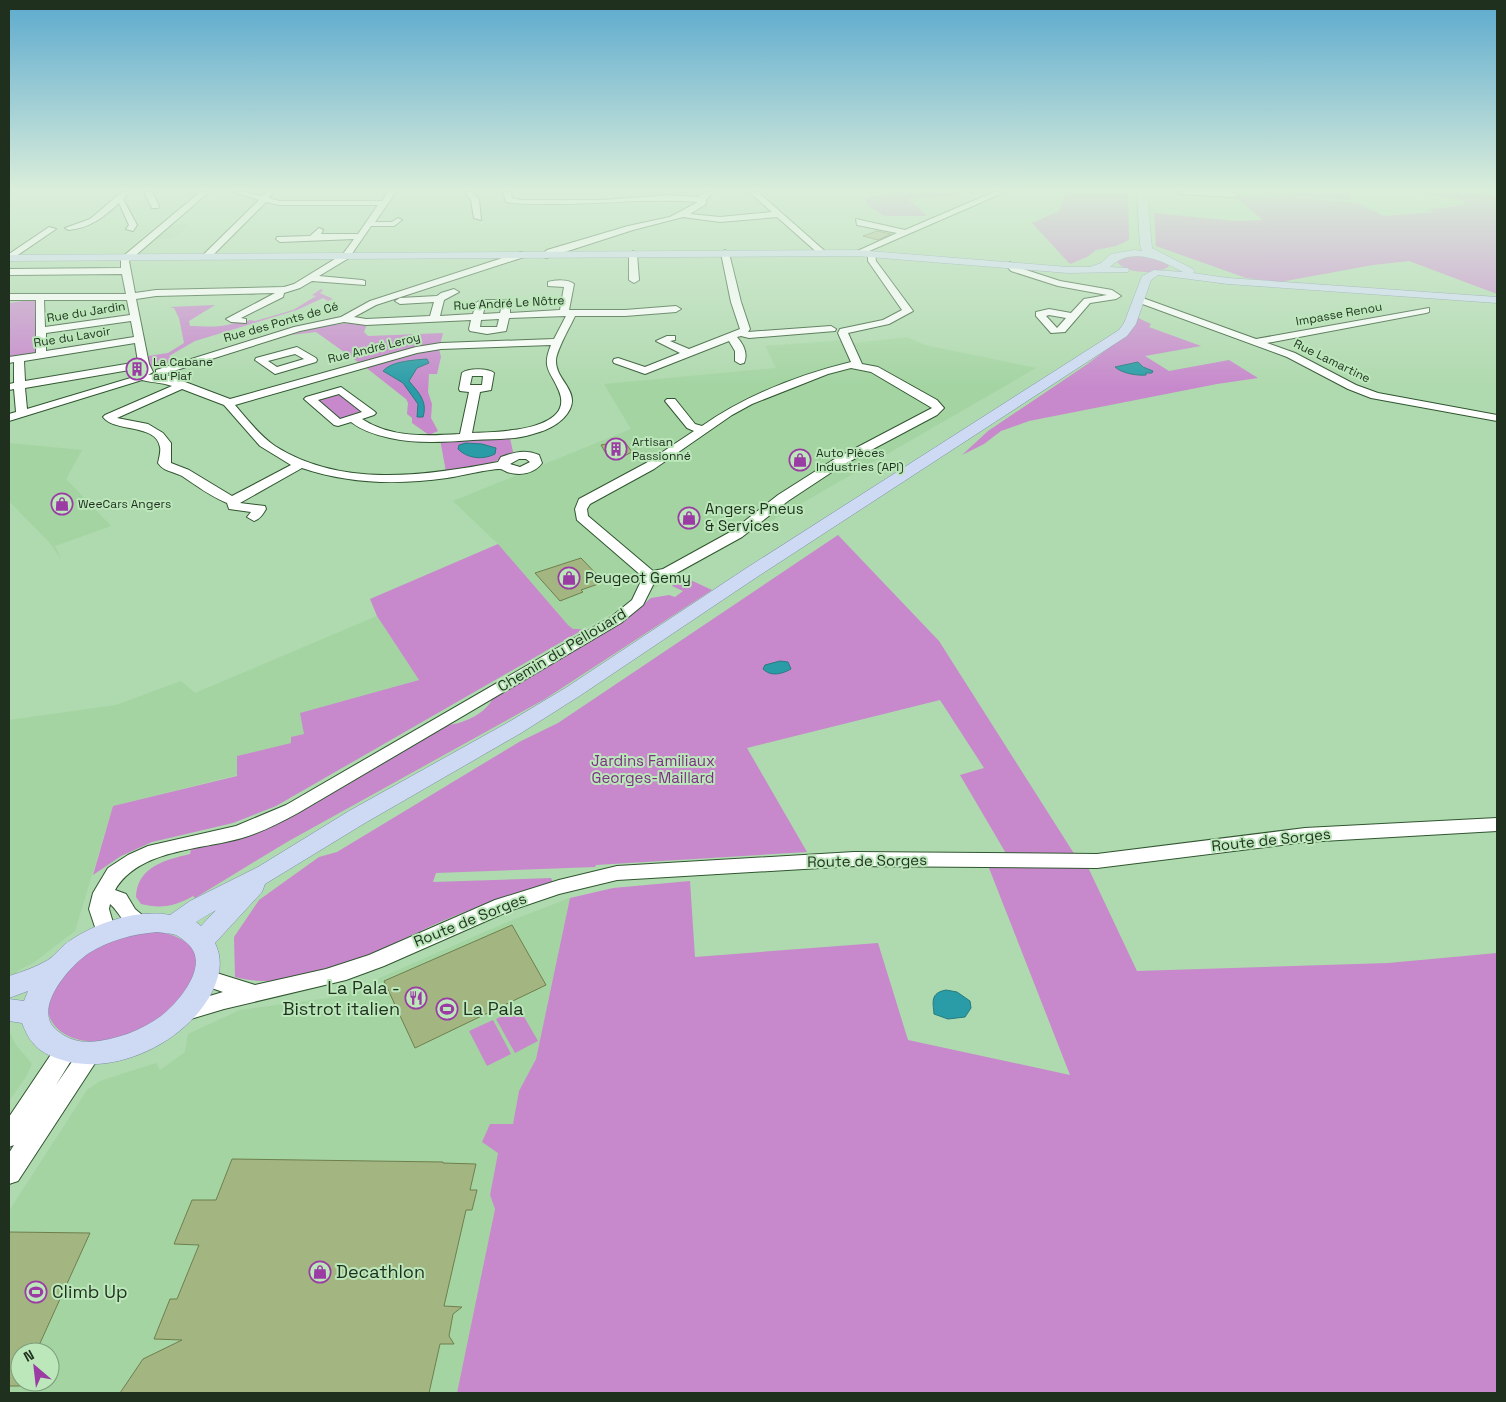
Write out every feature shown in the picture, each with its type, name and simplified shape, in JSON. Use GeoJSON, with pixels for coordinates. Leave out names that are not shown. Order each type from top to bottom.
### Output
{"type":"FeatureCollection","features":[{"type":"Feature","properties":{"kind":"main road"},"geometry":{"type":"LineString","coordinates":[[9,258],[92,257]]}},
{"type":"Feature","properties":{"kind":"main road"},"geometry":{"type":"LineString","coordinates":[[905,257],[1068,270],[1105,266],[1115,257]]}},
{"type":"Feature","properties":{"kind":"main road"},"geometry":{"type":"LineString","coordinates":[[1164,257],[1173,264],[1197,273],[1242,282]]}},
{"type":"Feature","properties":{"kind":"main road"},"geometry":{"type":"LineString","coordinates":[[174,924],[199,908],[266,873],[357,816],[514,728],[574,691],[751,573],[1123,333],[1130,324],[1131,287],[1112,261]]}},
{"type":"Feature","properties":{"kind":"main road"},"geometry":{"type":"LineString","coordinates":[[1068,270],[1131,287],[1142,288],[1146,278],[1171,269],[1173,264]]}},
{"type":"Feature","properties":{"kind":"main road"},"geometry":{"type":"LineString","coordinates":[[1131,287],[1158,273],[1242,282],[1497,300]]}},
{"type":"Feature","properties":{"kind":"main road"},"geometry":{"type":"LineString","coordinates":[[202,941],[266,873]]}},
{"type":"Feature","properties":{"kind":"main road"},"geometry":{"type":"LineString","coordinates":[[9,987],[32,979],[56,967],[79,948],[106,933],[140,924],[158,922],[174,924],[190,931],[202,941],[209,958],[206,978],[198,995],[184,1012],[170,1024],[145,1040],[118,1050],[78,1052],[49,1043],[22,1012],[37,999],[44,983],[56,967]]}},
{"type":"Feature","properties":{"kind":"street"},"geometry":{"type":"LineString","coordinates":[[127,257],[124,260],[126,271],[140,340],[150,373]]}},
{"type":"Feature","properties":{"kind":"street"},"geometry":{"type":"LineString","coordinates":[[9,297],[131,296],[156,293],[279,291],[297,286],[344,257]]}},
{"type":"Feature","properties":{"kind":"street","name":"Rue des Ponts de Cé"},"geometry":{"type":"LineString","coordinates":[[59,402],[298,329],[344,319],[373,303],[514,257]]}},
{"type":"Feature","properties":{"kind":"street"},"geometry":{"type":"LineString","coordinates":[[633,257],[634,280]]}},
{"type":"Feature","properties":{"kind":"street"},"geometry":{"type":"LineString","coordinates":[[618,361],[645,371],[736,335],[745,329],[736,302],[726,257]]}},
{"type":"Feature","properties":{"kind":"street"},"geometry":{"type":"LineString","coordinates":[[857,365],[843,333],[846,330],[886,322],[908,311],[872,261],[872,257]]}},
{"type":"Feature","properties":{"kind":"street"},"geometry":{"type":"LineString","coordinates":[[20,297],[19,276],[44,258]]}},
{"type":"Feature","properties":{"kind":"street"},"geometry":{"type":"LineString","coordinates":[[1010,265],[1014,269],[1058,283],[1108,292],[1116,296],[1086,301],[1072,316]]}},
{"type":"Feature","properties":{"kind":"street"},"geometry":{"type":"LineString","coordinates":[[9,272],[126,271]]}},
{"type":"Feature","properties":{"kind":"street"},"geometry":{"type":"LineString","coordinates":[[310,278],[362,282]]}},
{"type":"Feature","properties":{"kind":"street"},"geometry":{"type":"LineString","coordinates":[[354,419],[370,430],[405,437],[512,435],[548,425],[563,411],[567,403],[566,394],[552,369],[551,363],[568,313],[569,284],[552,284]]}},
{"type":"Feature","properties":{"kind":"street","name":"Rue Lamartine"},"geometry":{"type":"LineString","coordinates":[[1131,287],[1160,308],[1297,358],[1352,387],[1375,396],[1497,418]]}},
{"type":"Feature","properties":{"kind":"street"},"geometry":{"type":"LineString","coordinates":[[220,325],[245,311],[268,302],[280,295],[279,291]]}},
{"type":"Feature","properties":{"kind":"street"},"geometry":{"type":"LineString","coordinates":[[434,320],[440,299],[444,295],[454,292]]}},
{"type":"Feature","properties":{"kind":"street"},"geometry":{"type":"LineString","coordinates":[[397,300],[440,299]]}},
{"type":"Feature","properties":{"kind":"street"},"geometry":{"type":"LineString","coordinates":[[40,301],[41,355]]}},
{"type":"Feature","properties":{"kind":"street"},"geometry":{"type":"LineString","coordinates":[[507,302],[505,315],[502,329],[487,331],[474,329],[481,303],[507,302]]}},
{"type":"Feature","properties":{"kind":"street","name":"Rue André Le Nôtre"},"geometry":{"type":"LineString","coordinates":[[344,319],[366,322],[434,320],[505,315],[625,313],[676,309]]}},
{"type":"Feature","properties":{"kind":"street","name":"Impasse Renou"},"geometry":{"type":"LineString","coordinates":[[1256,342],[1426,310]]}},
{"type":"Feature","properties":{"kind":"street","name":"Rue du Jardin"},"geometry":{"type":"LineString","coordinates":[[42,331],[135,317]]}},
{"type":"Feature","properties":{"kind":"street"},"geometry":{"type":"LineString","coordinates":[[231,319],[243,321]]}},
{"type":"Feature","properties":{"kind":"street"},"geometry":{"type":"LineString","coordinates":[[736,335],[831,329]]}},
{"type":"Feature","properties":{"kind":"street"},"geometry":{"type":"LineString","coordinates":[[465,437],[474,388],[464,389],[467,373],[481,359],[487,331]]}},
{"type":"Feature","properties":{"kind":"street"},"geometry":{"type":"LineString","coordinates":[[736,335],[741,355],[740,360]]}},
{"type":"Feature","properties":{"kind":"street"},"geometry":{"type":"LineString","coordinates":[[671,338],[661,341],[690,354]]}},
{"type":"Feature","properties":{"kind":"street","name":"Rue du Lavoir"},"geometry":{"type":"LineString","coordinates":[[14,359],[140,340]]}},
{"type":"Feature","properties":{"kind":"street","name":"Rue André Leroy"},"geometry":{"type":"LineString","coordinates":[[229,402],[410,351],[441,346],[481,359],[559,342]]}},
{"type":"Feature","properties":{"kind":"street"},"geometry":{"type":"LineString","coordinates":[[14,359],[15,386],[22,414]]}},
{"type":"Feature","properties":{"kind":"street"},"geometry":{"type":"LineString","coordinates":[[857,365],[874,369],[933,402],[938,408],[934,413],[837,463],[783,498],[737,534],[668,572],[650,576],[582,517],[580,509],[584,502],[650,466],[703,430],[748,402],[773,391],[838,367],[857,365]]}},
{"type":"Feature","properties":{"kind":"street"},"geometry":{"type":"LineString","coordinates":[[288,367],[324,395]]}},
{"type":"Feature","properties":{"kind":"street"},"geometry":{"type":"LineString","coordinates":[[15,386],[150,373],[229,402],[230,407],[239,414],[268,447],[301,464],[348,476],[393,479],[438,476],[504,465],[510,469],[521,470],[531,468],[536,463],[535,458],[532,456],[517,455],[508,458],[504,465]]}},
{"type":"Feature","properties":{"kind":"street"},"geometry":{"type":"LineString","coordinates":[[183,386],[109,417],[111,420],[124,424],[136,424],[154,432],[166,444],[167,450],[164,463],[168,467],[182,471],[212,492],[233,501],[234,506],[260,509],[254,517]]}},
{"type":"Feature","properties":{"kind":"street"},"geometry":{"type":"LineString","coordinates":[[341,390],[370,413],[338,423],[310,399],[324,395],[341,390]]}},
{"type":"Feature","properties":{"kind":"street"},"geometry":{"type":"LineString","coordinates":[[672,401],[690,426],[703,430]]}},
{"type":"Feature","properties":{"kind":"street"},"geometry":{"type":"LineString","coordinates":[[9,418],[59,402]]}},
{"type":"Feature","properties":{"kind":"street"},"geometry":{"type":"LineString","coordinates":[[512,435],[517,455]]}},
{"type":"Feature","properties":{"kind":"street"},"geometry":{"type":"LineString","coordinates":[[233,501],[301,464]]}},
{"type":"Feature","properties":{"kind":"street","name":"Chemin du Pellouard"},"geometry":{"type":"LineString","coordinates":[[106,933],[99,909],[103,893],[115,873],[155,851],[240,832],[270,820],[300,804],[616,620],[638,602],[650,576]]}},
{"type":"Feature","properties":{"kind":"street","name":"Route de Sorges"},"geometry":{"type":"LineString","coordinates":[[184,1012],[214,1002],[298,986],[348,972],[467,919],[539,893],[581,881],[617,874],[854,859],[1097,861],[1305,835],[1497,824]]}},
{"type":"Feature","properties":{"kind":"street"},"geometry":{"type":"LineString","coordinates":[[103,893],[119,899],[128,914],[140,924]]}},
{"type":"Feature","properties":{"kind":"street","name":"Route de Sorges"},"geometry":{"type":"LineString","coordinates":[[206,978],[256,993]]}},
{"type":"Feature","properties":{"kind":"street"},"geometry":{"type":"LineString","coordinates":[[9,1136],[78,1052]]}},
{"type":"Feature","properties":{"kind":"street"},"geometry":{"type":"LineString","coordinates":[[9,1173],[78,1052]]}},
{"type":"Feature","properties":{"kind":"shaded area"},"geometry":{"type":"Polygon","coordinates":[[[907,337],[925,345],[1036,368],[584,629],[573,629],[568,625],[498,544],[453,501],[631,429],[604,384],[776,368],[765,346],[844,340],[847,344],[907,337]]]}},
{"type":"Feature","properties":{"kind":"shaded area"},"geometry":{"type":"Polygon","coordinates":[[[9,443],[82,450],[66,479],[111,526],[55,546],[61,559],[50,543],[9,501],[9,443]]]}},
{"type":"Feature","properties":{"kind":"shaded area"},"geometry":{"type":"Polygon","coordinates":[[[377,616],[419,680],[301,713],[304,734],[291,743],[237,756],[237,775],[113,806],[75,931],[33,963],[17,971],[9,991],[9,720],[116,705],[181,681],[195,693],[377,616]]]}},
{"type":"Feature","properties":{"kind":"shaded area"},"geometry":{"type":"Polygon","coordinates":[[[570,898],[536,1059],[519,1091],[513,1124],[498,1153],[490,1195],[495,1209],[457,1393],[9,1393],[9,1211],[87,1090],[100,1081],[156,1063],[160,1070],[185,1052],[188,1034],[240,1010],[336,997],[510,921],[570,898]]]}},
{"type":"Feature","properties":{"kind":"shaded area"},"geometry":{"type":"Polygon","coordinates":[[[9,1031],[16,1045],[32,1064],[26,1077],[9,1101],[9,1031]]]}},
{"type":"Feature","properties":{"kind":"green space"},"geometry":{"type":"Polygon","coordinates":[[[1064,257],[1086,257],[1070,264],[1064,257]]]}},
{"type":"Feature","properties":{"kind":"green space"},"geometry":{"type":"Polygon","coordinates":[[[1151,257],[1169,264],[1163,270],[1140,272],[1120,265],[1116,260],[1118,258],[1151,257]]]}},
{"type":"Feature","properties":{"kind":"green space"},"geometry":{"type":"Polygon","coordinates":[[[1188,257],[1497,257],[1497,294],[1409,261],[1373,265],[1280,282],[1246,278],[1188,257]]]}},
{"type":"Feature","properties":{"kind":"green space"},"geometry":{"type":"Polygon","coordinates":[[[321,289],[323,290],[320,293],[333,299],[328,301],[323,298],[297,310],[195,341],[169,356],[177,361],[151,368],[148,356],[168,353],[184,343],[179,318],[174,308],[169,307],[215,305],[189,321],[190,326],[221,326],[250,320],[255,321],[293,310],[316,296],[312,295],[321,289]]]}},
{"type":"Feature","properties":{"kind":"green space"},"geometry":{"type":"Polygon","coordinates":[[[37,301],[38,354],[9,359],[9,303],[37,301]]]}},
{"type":"Feature","properties":{"kind":"green space"},"geometry":{"type":"Polygon","coordinates":[[[1136,317],[1151,324],[1149,327],[1201,346],[1145,356],[1169,371],[1229,360],[1258,378],[1217,384],[1029,421],[1001,431],[984,444],[962,455],[988,431],[1086,365],[1122,338],[1136,317]]]}},
{"type":"Feature","properties":{"kind":"green space"},"geometry":{"type":"Polygon","coordinates":[[[348,323],[367,324],[364,332],[368,336],[443,333],[440,345],[358,362],[316,332],[291,335],[317,327],[348,323]]]}},
{"type":"Feature","properties":{"kind":"green space"},"geometry":{"type":"Polygon","coordinates":[[[439,349],[441,357],[437,374],[429,374],[428,392],[432,404],[431,418],[438,431],[429,435],[412,423],[412,418],[407,414],[408,403],[406,399],[364,366],[402,355],[439,349]]]}},
{"type":"Feature","properties":{"kind":"green space"},"geometry":{"type":"Polygon","coordinates":[[[337,393],[360,410],[365,411],[341,420],[315,399],[337,393]]]}},
{"type":"Feature","properties":{"kind":"green space"},"geometry":{"type":"Polygon","coordinates":[[[510,438],[513,452],[492,463],[446,472],[440,439],[510,438]]]}},
{"type":"Feature","properties":{"kind":"green space","name":"Jardins Familiaux Georges-Maillard"},"geometry":{"type":"Polygon","coordinates":[[[838,535],[939,641],[1073,852],[1085,861],[1137,971],[1388,963],[1497,953],[1497,1393],[457,1393],[495,1209],[490,1195],[498,1153],[482,1142],[490,1124],[513,1124],[519,1091],[536,1059],[570,898],[613,888],[690,881],[695,957],[878,943],[908,1040],[1070,1075],[989,868],[1014,867],[960,775],[984,768],[940,700],[747,748],[807,852],[596,865],[595,867],[436,873],[433,882],[551,878],[553,883],[502,898],[464,912],[346,964],[318,973],[290,979],[262,981],[235,977],[234,937],[259,900],[319,857],[337,852],[519,742],[558,723],[838,535]]]}},
{"type":"Feature","properties":{"kind":"green space"},"geometry":{"type":"Polygon","coordinates":[[[498,544],[568,625],[573,629],[584,629],[276,806],[233,823],[152,842],[121,856],[93,875],[113,806],[237,776],[237,756],[291,743],[291,737],[304,734],[300,713],[419,680],[377,616],[370,599],[498,544]]]}},
{"type":"Feature","properties":{"kind":"green space"},"geometry":{"type":"Polygon","coordinates":[[[682,576],[712,590],[545,699],[287,842],[195,898],[193,896],[174,904],[155,906],[141,904],[136,897],[141,878],[154,866],[190,854],[191,849],[248,836],[448,725],[474,717],[485,709],[493,698],[629,616],[651,598],[669,595],[675,597],[683,591],[672,586],[682,576]]]}},
{"type":"Feature","properties":{"kind":"green space"},"geometry":{"type":"Polygon","coordinates":[[[156,931],[180,938],[193,950],[196,958],[196,968],[192,979],[174,1007],[154,1023],[134,1034],[124,1037],[94,1042],[69,1036],[59,1030],[52,1021],[48,1011],[49,998],[55,984],[68,968],[84,953],[109,940],[156,931]]]}},
{"type":"Feature","properties":{"kind":"green space"},"geometry":{"type":"Polygon","coordinates":[[[519,1008],[538,1041],[515,1053],[496,1019],[519,1008]]]}},
{"type":"Feature","properties":{"kind":"green space"},"geometry":{"type":"Polygon","coordinates":[[[493,1020],[511,1054],[487,1066],[469,1031],[493,1020]]]}},
{"type":"Feature","properties":{"kind":"water"},"geometry":{"type":"Polygon","coordinates":[[[427,359],[429,363],[417,368],[409,381],[423,401],[423,417],[417,417],[418,404],[403,383],[383,371],[397,363],[427,359]]]}},
{"type":"Feature","properties":{"kind":"water"},"geometry":{"type":"Polygon","coordinates":[[[1138,362],[1143,367],[1153,371],[1152,373],[1146,373],[1146,375],[1134,374],[1121,371],[1115,367],[1138,362]]]}},
{"type":"Feature","properties":{"kind":"water"},"geometry":{"type":"Polygon","coordinates":[[[466,443],[482,444],[496,448],[495,454],[481,458],[471,457],[458,449],[459,445],[466,443]]]}},
{"type":"Feature","properties":{"kind":"water"},"geometry":{"type":"Polygon","coordinates":[[[780,661],[788,662],[791,669],[777,674],[766,672],[763,669],[765,665],[780,661]]]}},
{"type":"Feature","properties":{"kind":"water"},"geometry":{"type":"Polygon","coordinates":[[[946,990],[957,992],[970,1001],[971,1008],[965,1017],[948,1019],[934,1014],[933,1002],[935,996],[937,993],[946,990]]]}},
{"type":"Feature","properties":{"kind":"building","name":"Artisan Passionné"},"geometry":{"type":"Polygon","coordinates":[[[624,441],[632,452],[620,458],[608,457],[601,445],[624,441]]]}},
{"type":"Feature","properties":{"kind":"building","name":"Peugeot Gemy"},"geometry":{"type":"Polygon","coordinates":[[[581,558],[604,582],[581,590],[583,592],[560,601],[535,573],[581,558]]]}},
{"type":"Feature","properties":{"kind":"building","name":"La Pala"},"geometry":{"type":"Polygon","coordinates":[[[512,925],[546,985],[415,1048],[384,981],[512,925]]]}},
{"type":"Feature","properties":{"kind":"building","name":"Decathlon"},"geometry":{"type":"Polygon","coordinates":[[[232,1159],[476,1164],[470,1190],[477,1190],[472,1210],[466,1210],[444,1306],[462,1307],[453,1314],[449,1336],[454,1344],[440,1344],[429,1393],[120,1393],[143,1359],[182,1340],[154,1339],[170,1299],[177,1299],[199,1245],[174,1244],[192,1200],[216,1200],[232,1159]]]}},
{"type":"Feature","properties":{"kind":"building","name":"Climb Up"},"geometry":{"type":"Polygon","coordinates":[[[9,1232],[90,1233],[41,1342],[10,1342],[9,1386],[9,1232]]]}},
{"type":"Feature","properties":{"kind":"place","name":"La Cabane au Piaf"},"geometry":{"type":"Point","coordinates":[137,369]}},
{"type":"Feature","properties":{"kind":"place","name":"Artisan Passionné"},"geometry":{"type":"Point","coordinates":[616,449]}},
{"type":"Feature","properties":{"kind":"place","name":"Auto Pièces Industries (API)"},"geometry":{"type":"Point","coordinates":[800,460]}},
{"type":"Feature","properties":{"kind":"place","name":"WeeCars Angers"},"geometry":{"type":"Point","coordinates":[62,504]}},
{"type":"Feature","properties":{"kind":"place","name":"Angers Pneus & Services"},"geometry":{"type":"Point","coordinates":[689,518]}},
{"type":"Feature","properties":{"kind":"place","name":"Peugeot Gemy"},"geometry":{"type":"Point","coordinates":[569,578]}},
{"type":"Feature","properties":{"kind":"place","name":"La Pala - Bistrot italien"},"geometry":{"type":"Point","coordinates":[416,998]}},
{"type":"Feature","properties":{"kind":"place","name":"La Pala"},"geometry":{"type":"Point","coordinates":[447,1009]}},
{"type":"Feature","properties":{"kind":"place","name":"Decathlon"},"geometry":{"type":"Point","coordinates":[320,1272]}},
{"type":"Feature","properties":{"kind":"place","name":"Climb Up"},"geometry":{"type":"Point","coordinates":[36,1292]}}]}
